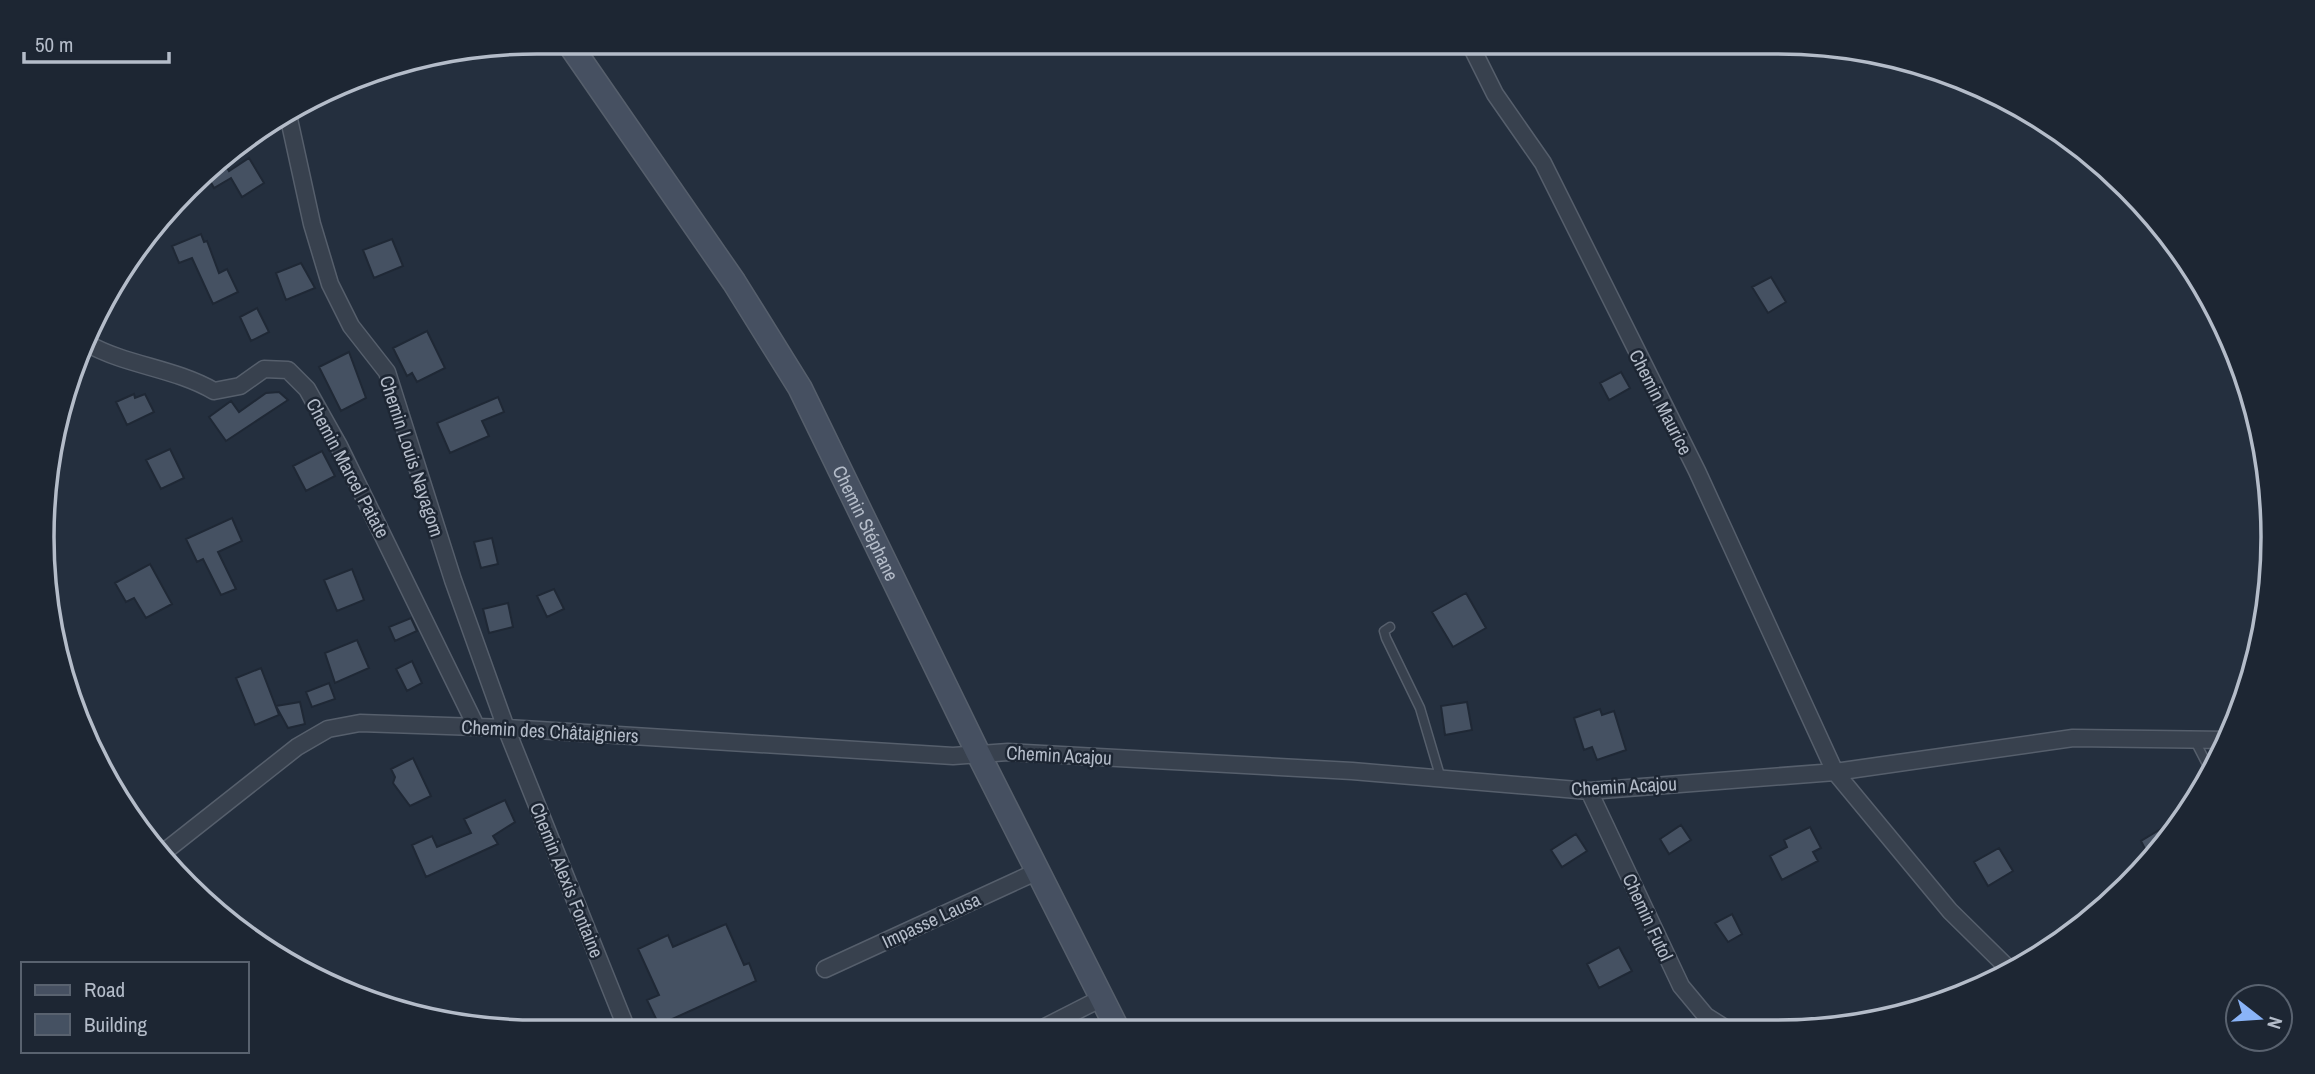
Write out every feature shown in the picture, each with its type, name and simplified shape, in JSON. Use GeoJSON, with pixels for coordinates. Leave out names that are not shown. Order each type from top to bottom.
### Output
{"type":"FeatureCollection","features":[{"type":"Feature","properties":{"kind":"main road","name":"Chemin Stéphane"},"geometry":{"type":"LineString","coordinates":[[576,54],[734,282],[800,388],[978,753],[1113,1020]]}},
{"type":"Feature","properties":{"kind":"street","name":"Chemin Maurice"},"geometry":{"type":"LineString","coordinates":[[1475,54],[1495,94],[1542,163],[1697,471],[1835,772],[1950,911],[2004,964]]}},
{"type":"Feature","properties":{"kind":"street","name":"Chemin Louis Nayagom"},"geometry":{"type":"LineString","coordinates":[[290,123],[312,224],[330,284],[351,326],[387,372],[453,580],[506,728]]}},
{"type":"Feature","properties":{"kind":"street","name":"Chemin Marcel Patate"},"geometry":{"type":"LineString","coordinates":[[93,347],[110,356],[191,378],[214,391],[240,386],[264,369],[288,370],[307,389],[339,446],[476,726]]}},
{"type":"Feature","properties":{"kind":"street","name":"Chemin des Châtaigniers"},"geometry":{"type":"LineString","coordinates":[[169,848],[298,747],[328,729],[360,723],[476,726],[953,756],[978,753]]}},
{"type":"Feature","properties":{"kind":"street","name":"Chemin Alexis Fontaine"},"geometry":{"type":"LineString","coordinates":[[506,728],[623,1020]]}},
{"type":"Feature","properties":{"kind":"street","name":"Chemin Acajou"},"geometry":{"type":"LineString","coordinates":[[978,753],[1352,771],[1589,791],[1835,772],[2073,738],[2216,740]]}},
{"type":"Feature","properties":{"kind":"street","name":"Chemin Futol"},"geometry":{"type":"LineString","coordinates":[[1589,791],[1681,986],[1712,1020]]}},
{"type":"Feature","properties":{"kind":"street","name":"Impasse Lausa"},"geometry":{"type":"LineString","coordinates":[[825,969],[1038,871]]}},
{"type":"Feature","properties":{"kind":"street"},"geometry":{"type":"LineString","coordinates":[[1059,1020],[1102,998]]}},
{"type":"Feature","properties":{"kind":"lane"},"geometry":{"type":"LineString","coordinates":[[1390,626],[1384,631],[1386,638],[1420,708],[1441,779]]}},
{"type":"Feature","properties":{"kind":"lane"},"geometry":{"type":"LineString","coordinates":[[2194,739],[2205,761]]}},
{"type":"Feature","properties":{"kind":"building"},"geometry":{"type":"Polygon","coordinates":[[[249,158],[264,183],[242,197],[231,178],[214,188],[211,182],[219,174],[227,167],[229,171],[249,158]]]}},
{"type":"Feature","properties":{"kind":"building"},"geometry":{"type":"Polygon","coordinates":[[[201,234],[204,242],[207,241],[219,273],[227,269],[238,292],[213,304],[192,258],[179,263],[172,246],[201,234]]]}},
{"type":"Feature","properties":{"kind":"building"},"geometry":{"type":"Polygon","coordinates":[[[392,239],[403,266],[374,278],[363,250],[392,239]]]}},
{"type":"Feature","properties":{"kind":"building"},"geometry":{"type":"Polygon","coordinates":[[[301,263],[315,288],[286,300],[276,273],[301,263]]]}},
{"type":"Feature","properties":{"kind":"building"},"geometry":{"type":"Polygon","coordinates":[[[1771,277],[1786,302],[1768,313],[1752,287],[1771,277]]]}},
{"type":"Feature","properties":{"kind":"building"},"geometry":{"type":"Polygon","coordinates":[[[257,308],[269,332],[251,341],[240,317],[257,308]]]}},
{"type":"Feature","properties":{"kind":"building"},"geometry":{"type":"Polygon","coordinates":[[[427,331],[445,368],[417,382],[412,373],[407,376],[393,348],[427,331]]]}},
{"type":"Feature","properties":{"kind":"building"},"geometry":{"type":"Polygon","coordinates":[[[349,352],[366,398],[341,411],[319,367],[349,352]]]}},
{"type":"Feature","properties":{"kind":"building"},"geometry":{"type":"Polygon","coordinates":[[[1621,372],[1630,388],[1609,400],[1600,383],[1621,372]]]}},
{"type":"Feature","properties":{"kind":"building"},"geometry":{"type":"Polygon","coordinates":[[[279,392],[288,400],[226,441],[209,417],[231,401],[239,412],[266,393],[279,392]]]}},
{"type":"Feature","properties":{"kind":"building"},"geometry":{"type":"Polygon","coordinates":[[[134,394],[135,398],[145,394],[154,412],[127,425],[116,402],[134,394]]]}},
{"type":"Feature","properties":{"kind":"building"},"geometry":{"type":"Polygon","coordinates":[[[498,397],[504,412],[482,421],[489,436],[450,453],[437,423],[498,397]]]}},
{"type":"Feature","properties":{"kind":"building"},"geometry":{"type":"Polygon","coordinates":[[[170,449],[184,478],[161,489],[146,460],[170,449]]]}},
{"type":"Feature","properties":{"kind":"building"},"geometry":{"type":"Polygon","coordinates":[[[322,451],[335,476],[306,491],[293,466],[322,451]]]}},
{"type":"Feature","properties":{"kind":"building"},"geometry":{"type":"Polygon","coordinates":[[[232,518],[242,541],[218,552],[236,589],[221,595],[203,559],[197,562],[186,539],[232,518]]]}},
{"type":"Feature","properties":{"kind":"building"},"geometry":{"type":"Polygon","coordinates":[[[492,538],[498,564],[481,568],[474,542],[492,538]]]}},
{"type":"Feature","properties":{"kind":"building"},"geometry":{"type":"Polygon","coordinates":[[[150,564],[172,604],[146,618],[134,598],[126,602],[115,583],[150,564]]]}},
{"type":"Feature","properties":{"kind":"building"},"geometry":{"type":"Polygon","coordinates":[[[352,569],[364,600],[337,611],[324,580],[352,569]]]}},
{"type":"Feature","properties":{"kind":"building"},"geometry":{"type":"Polygon","coordinates":[[[554,589],[564,609],[547,617],[537,596],[554,589]]]}},
{"type":"Feature","properties":{"kind":"building"},"geometry":{"type":"Polygon","coordinates":[[[1466,593],[1486,628],[1453,647],[1432,612],[1466,593]]]}},
{"type":"Feature","properties":{"kind":"building"},"geometry":{"type":"Polygon","coordinates":[[[508,603],[513,627],[489,633],[483,609],[508,603]]]}},
{"type":"Feature","properties":{"kind":"building"},"geometry":{"type":"Polygon","coordinates":[[[411,618],[417,631],[395,641],[389,627],[411,618]]]}},
{"type":"Feature","properties":{"kind":"building"},"geometry":{"type":"Polygon","coordinates":[[[357,640],[369,668],[335,683],[325,653],[357,640]]]}},
{"type":"Feature","properties":{"kind":"building"},"geometry":{"type":"Polygon","coordinates":[[[412,661],[422,683],[407,691],[396,669],[412,661]]]}},
{"type":"Feature","properties":{"kind":"building"},"geometry":{"type":"Polygon","coordinates":[[[261,668],[279,715],[255,725],[236,678],[261,668]]]}},
{"type":"Feature","properties":{"kind":"building"},"geometry":{"type":"Polygon","coordinates":[[[329,683],[335,699],[312,707],[306,692],[329,683]]]}},
{"type":"Feature","properties":{"kind":"building"},"geometry":{"type":"Polygon","coordinates":[[[300,702],[305,724],[288,728],[276,706],[300,702]]]}},
{"type":"Feature","properties":{"kind":"building"},"geometry":{"type":"Polygon","coordinates":[[[1467,702],[1472,730],[1445,735],[1441,706],[1467,702]]]}},
{"type":"Feature","properties":{"kind":"building"},"geometry":{"type":"Polygon","coordinates":[[[1600,709],[1602,715],[1614,711],[1626,750],[1597,760],[1592,747],[1584,750],[1574,718],[1600,709]]]}},
{"type":"Feature","properties":{"kind":"building"},"geometry":{"type":"Polygon","coordinates":[[[413,758],[431,796],[410,806],[393,783],[395,777],[391,769],[413,758]]]}},
{"type":"Feature","properties":{"kind":"building"},"geometry":{"type":"Polygon","coordinates":[[[505,800],[515,822],[493,836],[498,844],[426,877],[412,845],[432,836],[437,847],[471,833],[464,819],[505,800]]]}},
{"type":"Feature","properties":{"kind":"building"},"geometry":{"type":"Polygon","coordinates":[[[1681,825],[1691,840],[1669,854],[1660,839],[1681,825]]]}},
{"type":"Feature","properties":{"kind":"building"},"geometry":{"type":"Polygon","coordinates":[[[1810,827],[1821,848],[1813,852],[1818,861],[1782,880],[1770,856],[1787,847],[1784,840],[1810,827]]]}},
{"type":"Feature","properties":{"kind":"building"},"geometry":{"type":"Polygon","coordinates":[[[2164,827],[2145,850],[2141,841],[2164,827]]]}},
{"type":"Feature","properties":{"kind":"building"},"geometry":{"type":"Polygon","coordinates":[[[1576,834],[1587,851],[1562,867],[1551,850],[1576,834]]]}},
{"type":"Feature","properties":{"kind":"building"},"geometry":{"type":"Polygon","coordinates":[[[1999,848],[2013,871],[1988,886],[1974,862],[1999,848]]]}},
{"type":"Feature","properties":{"kind":"building"},"geometry":{"type":"Polygon","coordinates":[[[1732,914],[1742,934],[1728,942],[1715,923],[1732,914]]]}},
{"type":"Feature","properties":{"kind":"building"},"geometry":{"type":"Polygon","coordinates":[[[726,924],[744,965],[749,963],[756,981],[670,1020],[657,1020],[647,1000],[659,995],[638,949],[668,935],[673,947],[726,924]]]}},
{"type":"Feature","properties":{"kind":"building"},"geometry":{"type":"Polygon","coordinates":[[[1619,947],[1632,971],[1599,988],[1587,964],[1619,947]]]}}]}
